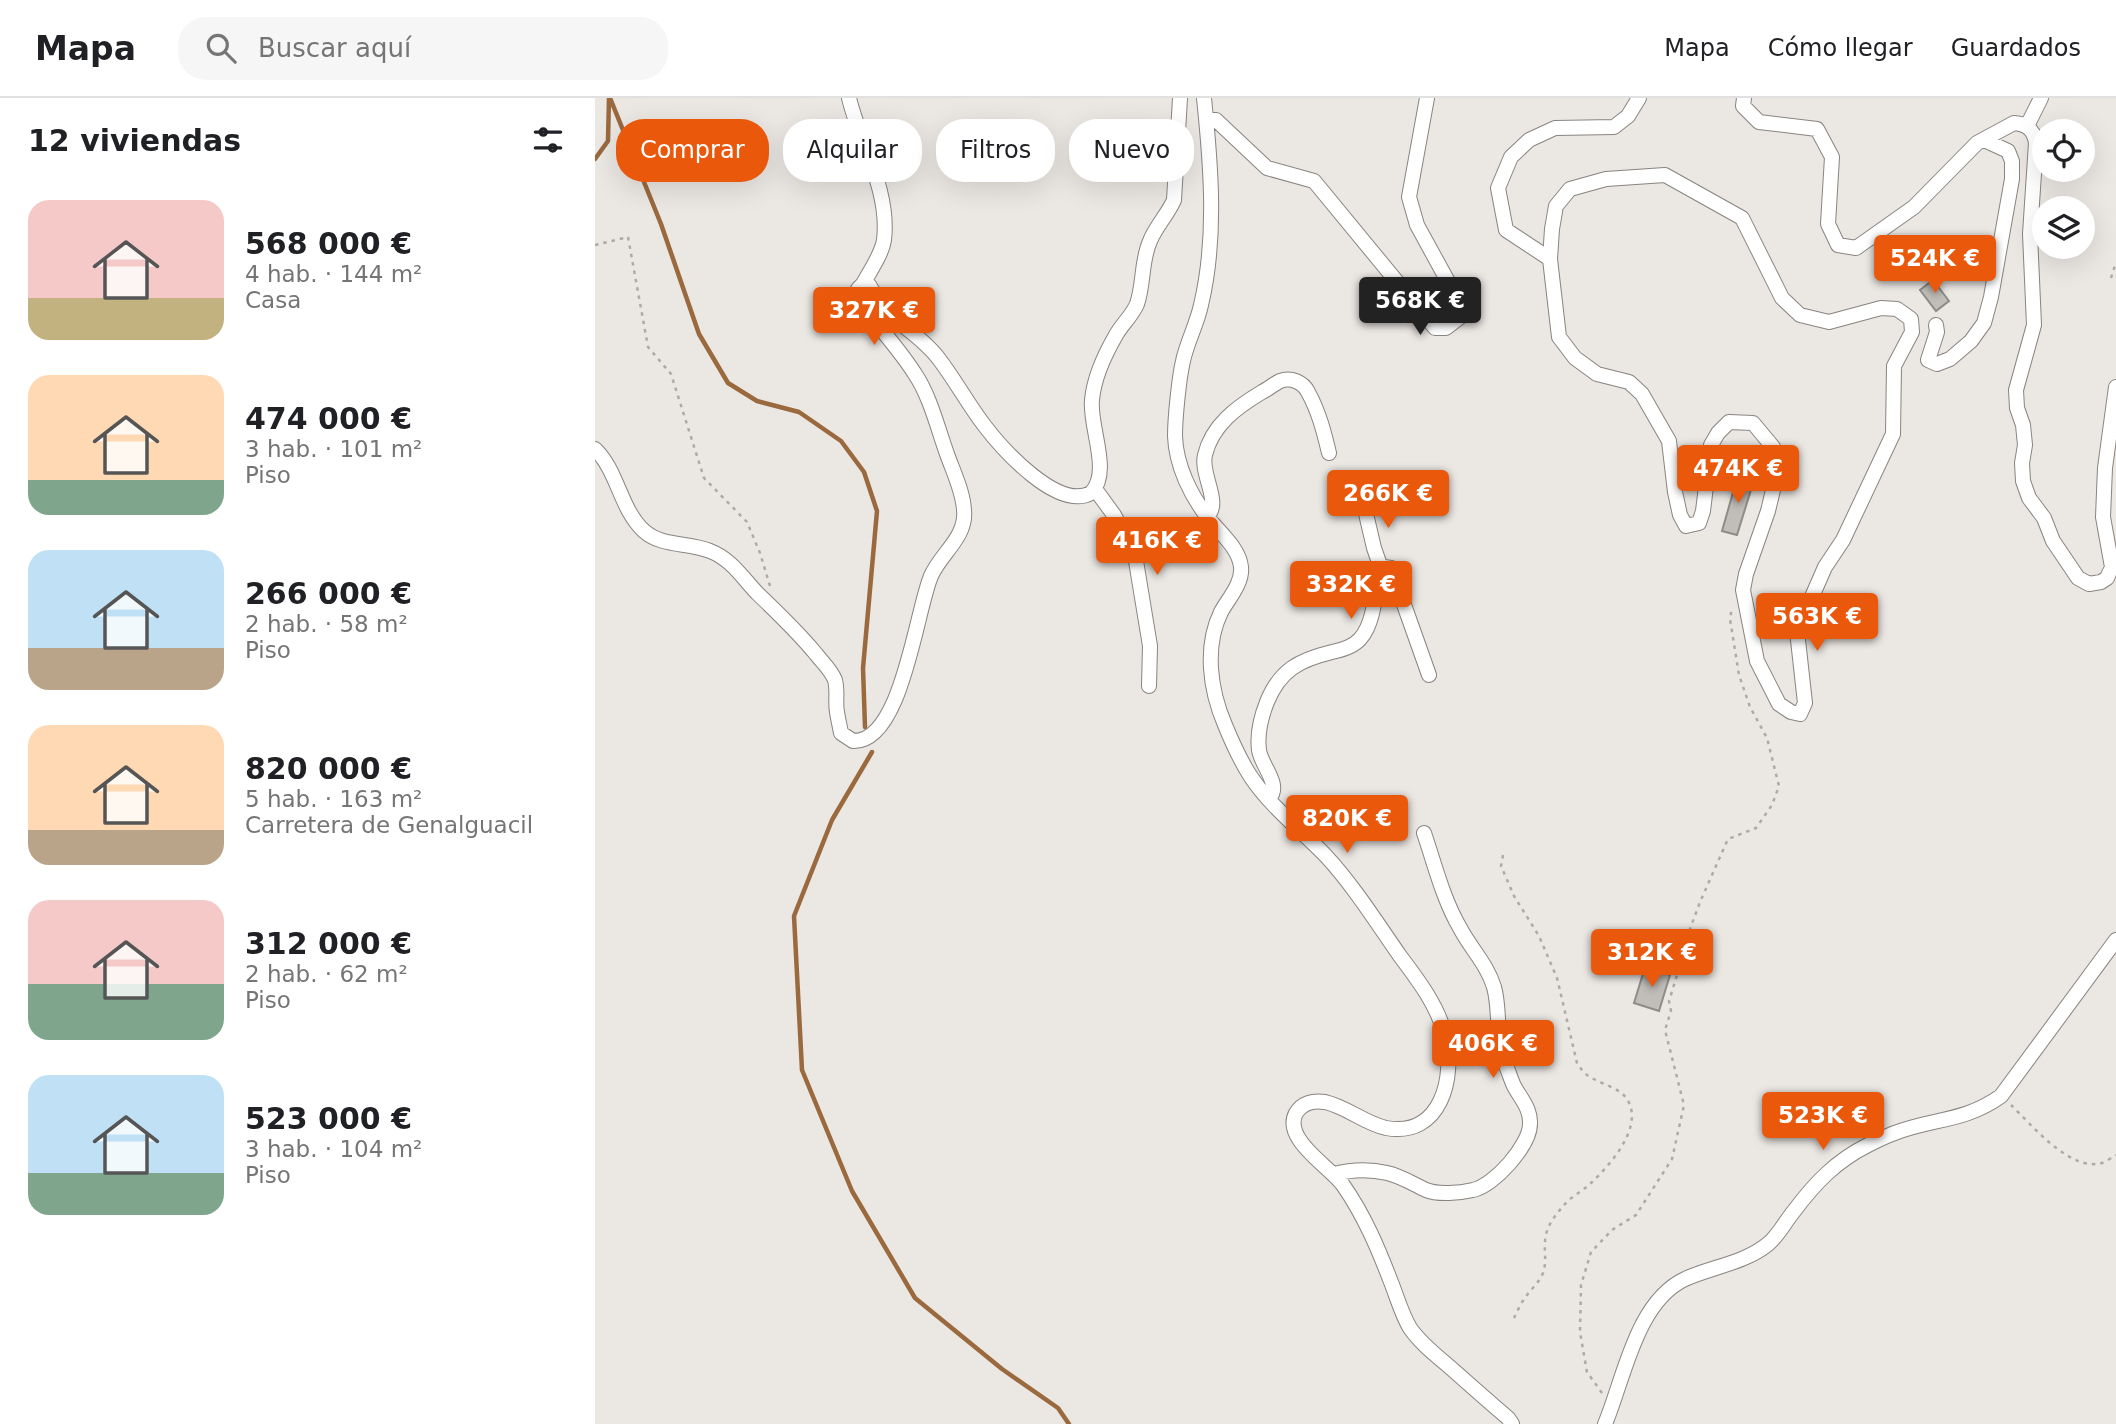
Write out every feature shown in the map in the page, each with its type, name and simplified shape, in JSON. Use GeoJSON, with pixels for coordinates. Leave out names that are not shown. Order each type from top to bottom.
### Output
{"type":"FeatureCollection","features":[{"type":"Feature","properties":{"kind":"street"},"geometry":{"type":"LineString","coordinates":[[595,449],[605,463],[626,508],[642,529],[663,541],[710,551],[741,573],[829,668],[835,680],[841,733],[853,741],[870,737],[893,704],[904,675],[924,594],[933,572],[962,527],[964,510],[952,469],[917,377],[858,297],[858,289],[884,242],[884,216],[877,178],[849,98]]}},
{"type":"Feature","properties":{"kind":"street"},"geometry":{"type":"LineString","coordinates":[[863,284],[869,285],[881,304],[938,357],[986,427],[1014,459],[1060,493],[1075,497],[1086,496],[1095,489],[1100,475],[1091,401],[1097,376],[1117,334],[1136,305],[1150,240],[1174,200],[1180,98]]}},
{"type":"Feature","properties":{"kind":"street"},"geometry":{"type":"LineString","coordinates":[[1204,98],[1212,232],[1201,306],[1182,362],[1175,438],[1185,483],[1207,516],[1234,548],[1241,567],[1238,582],[1214,632],[1211,659],[1213,692],[1225,725],[1250,776],[1329,859],[1367,909],[1422,986],[1446,1038],[1448,1077],[1443,1099],[1434,1114],[1414,1126],[1392,1129],[1373,1124],[1343,1108],[1322,1101],[1309,1102],[1298,1110],[1294,1131],[1299,1140],[1341,1181],[1365,1219],[1408,1325],[1424,1345],[1513,1424]]}},
{"type":"Feature","properties":{"kind":"street"},"geometry":{"type":"LineString","coordinates":[[1206,119],[1216,120],[1267,168],[1314,181],[1435,328],[1446,328],[1459,318],[1457,298],[1417,225],[1409,197],[1427,98]]}},
{"type":"Feature","properties":{"kind":"street"},"geometry":{"type":"LineString","coordinates":[[1550,259],[1506,230],[1498,188],[1511,157],[1529,139],[1555,128],[1614,127],[1627,116],[1639,98]]}},
{"type":"Feature","properties":{"kind":"street"},"geometry":{"type":"LineString","coordinates":[[1744,98],[1743,106],[1759,122],[1817,129],[1832,157],[1828,224],[1838,245],[1847,247],[1856,248],[1914,207],[1977,144],[2014,123],[2027,126],[2032,131],[2036,143],[2030,233],[2033,325],[2016,390],[2025,445],[2023,481],[2029,498],[2044,518],[2053,541],[2078,578],[2089,584],[2107,578],[2112,567],[2103,517],[2105,468],[2116,387]]}},
{"type":"Feature","properties":{"kind":"street"},"geometry":{"type":"LineString","coordinates":[[2027,126],[2041,98]]}},
{"type":"Feature","properties":{"kind":"street"},"geometry":{"type":"LineString","coordinates":[[1936,325],[1935,340],[1928,360],[1937,364],[1949,359],[1971,341],[1984,323],[1991,297],[2012,179],[2012,161],[2008,151],[1984,140]]}},
{"type":"Feature","properties":{"kind":"street"},"geometry":{"type":"LineString","coordinates":[[1665,175],[1742,218],[1782,298],[1800,314],[1829,322],[1881,308],[1897,309],[1911,319],[1912,332],[1894,366],[1893,434],[1843,540],[1825,568],[1797,631],[1805,703],[1800,714],[1779,704],[1757,661],[1743,590],[1745,574],[1768,511],[1777,473],[1773,447],[1753,423],[1730,422],[1718,433],[1711,445],[1703,511],[1699,523],[1686,526],[1680,515],[1675,492],[1669,442],[1642,394],[1629,382],[1597,374],[1575,358],[1559,337],[1550,259],[1556,206],[1570,189],[1606,179],[1665,175]]}},
{"type":"Feature","properties":{"kind":"street"},"geometry":{"type":"LineString","coordinates":[[1207,516],[1212,511],[1213,504],[1204,470],[1205,456],[1212,438],[1221,422],[1241,405],[1280,381],[1294,380],[1306,388],[1322,423],[1329,453]]}},
{"type":"Feature","properties":{"kind":"street"},"geometry":{"type":"LineString","coordinates":[[1095,489],[1114,515],[1135,555],[1150,646],[1149,686]]}},
{"type":"Feature","properties":{"kind":"street"},"geometry":{"type":"LineString","coordinates":[[1363,501],[1381,568]]}},
{"type":"Feature","properties":{"kind":"street"},"geometry":{"type":"LineString","coordinates":[[1381,568],[1389,567],[1394,572],[1400,598],[1429,675]]}},
{"type":"Feature","properties":{"kind":"street"},"geometry":{"type":"LineString","coordinates":[[1269,799],[1274,785],[1259,752],[1259,729],[1267,703],[1278,682],[1293,666],[1313,657],[1343,650],[1360,639],[1369,622],[1381,568]]}},
{"type":"Feature","properties":{"kind":"street"},"geometry":{"type":"LineString","coordinates":[[1334,1174],[1366,1171],[1386,1173],[1429,1191],[1476,1190],[1497,1176],[1528,1137],[1529,1113],[1514,1085],[1499,1040],[1495,989],[1482,958],[1460,929],[1448,904],[1424,833]]}},
{"type":"Feature","properties":{"kind":"street"},"geometry":{"type":"LineString","coordinates":[[1605,1424],[1642,1323],[1658,1301],[1682,1280],[1757,1252],[1770,1243],[1811,1188],[1836,1164],[1853,1153],[1893,1133],[1985,1108],[2001,1096],[2116,940]]}},
{"type":"Feature","properties":{"kind":"path"},"geometry":{"type":"LineString","coordinates":[[595,245],[628,236],[648,347],[671,374],[704,478],[747,522],[771,589]]}},
{"type":"Feature","properties":{"kind":"path"},"geometry":{"type":"LineString","coordinates":[[2112,278],[2116,262]]}},
{"type":"Feature","properties":{"kind":"path"},"geometry":{"type":"LineString","coordinates":[[1612,1407],[1587,1371],[1580,1332],[1581,1285],[1591,1252],[1612,1230],[1636,1215],[1672,1159],[1684,1105],[1665,1030],[1671,1011],[1669,1001],[1678,971],[1677,964],[1700,902],[1728,839],[1756,828],[1772,805],[1779,786],[1767,738],[1750,707],[1739,675],[1730,619],[1733,599],[1743,590]]}},
{"type":"Feature","properties":{"kind":"path"},"geometry":{"type":"LineString","coordinates":[[1503,855],[1501,866],[1514,896],[1539,936],[1557,978],[1577,1063],[1591,1078],[1626,1097],[1631,1105],[1632,1115],[1625,1141],[1616,1156],[1590,1184],[1567,1202],[1551,1222],[1545,1241],[1546,1262],[1543,1273],[1514,1318]]}},
{"type":"Feature","properties":{"kind":"path"},"geometry":{"type":"LineString","coordinates":[[2001,1096],[2061,1152],[2080,1164],[2102,1164],[2116,1155]]}},
{"type":"Feature","properties":{"kind":"building"},"geometry":{"type":"Polygon","coordinates":[[[1933,280],[1949,301],[1936,311],[1920,290],[1933,280]]]}},
{"type":"Feature","properties":{"kind":"building"},"geometry":{"type":"Polygon","coordinates":[[[1738,475],[1754,480],[1737,535],[1722,531],[1738,475]]]}},
{"type":"Feature","properties":{"kind":"building"},"geometry":{"type":"Polygon","coordinates":[[[1645,967],[1670,975],[1659,1011],[1634,1003],[1645,967]]]}},
{"type":"Feature","properties":{"kind":"waterway"},"geometry":{"type":"LineString","coordinates":[[595,159],[608,141],[609,98]]}},
{"type":"Feature","properties":{"kind":"waterway"},"geometry":{"type":"LineString","coordinates":[[610,98],[661,224],[699,334],[728,383],[757,401],[799,412],[841,441],[864,472],[877,511],[863,668],[865,727]]}},
{"type":"Feature","properties":{"kind":"waterway"},"geometry":{"type":"LineString","coordinates":[[872,752],[832,820],[794,916],[802,1070],[852,1191],[915,1298],[1002,1369],[1058,1408],[1069,1424]]}}]}
